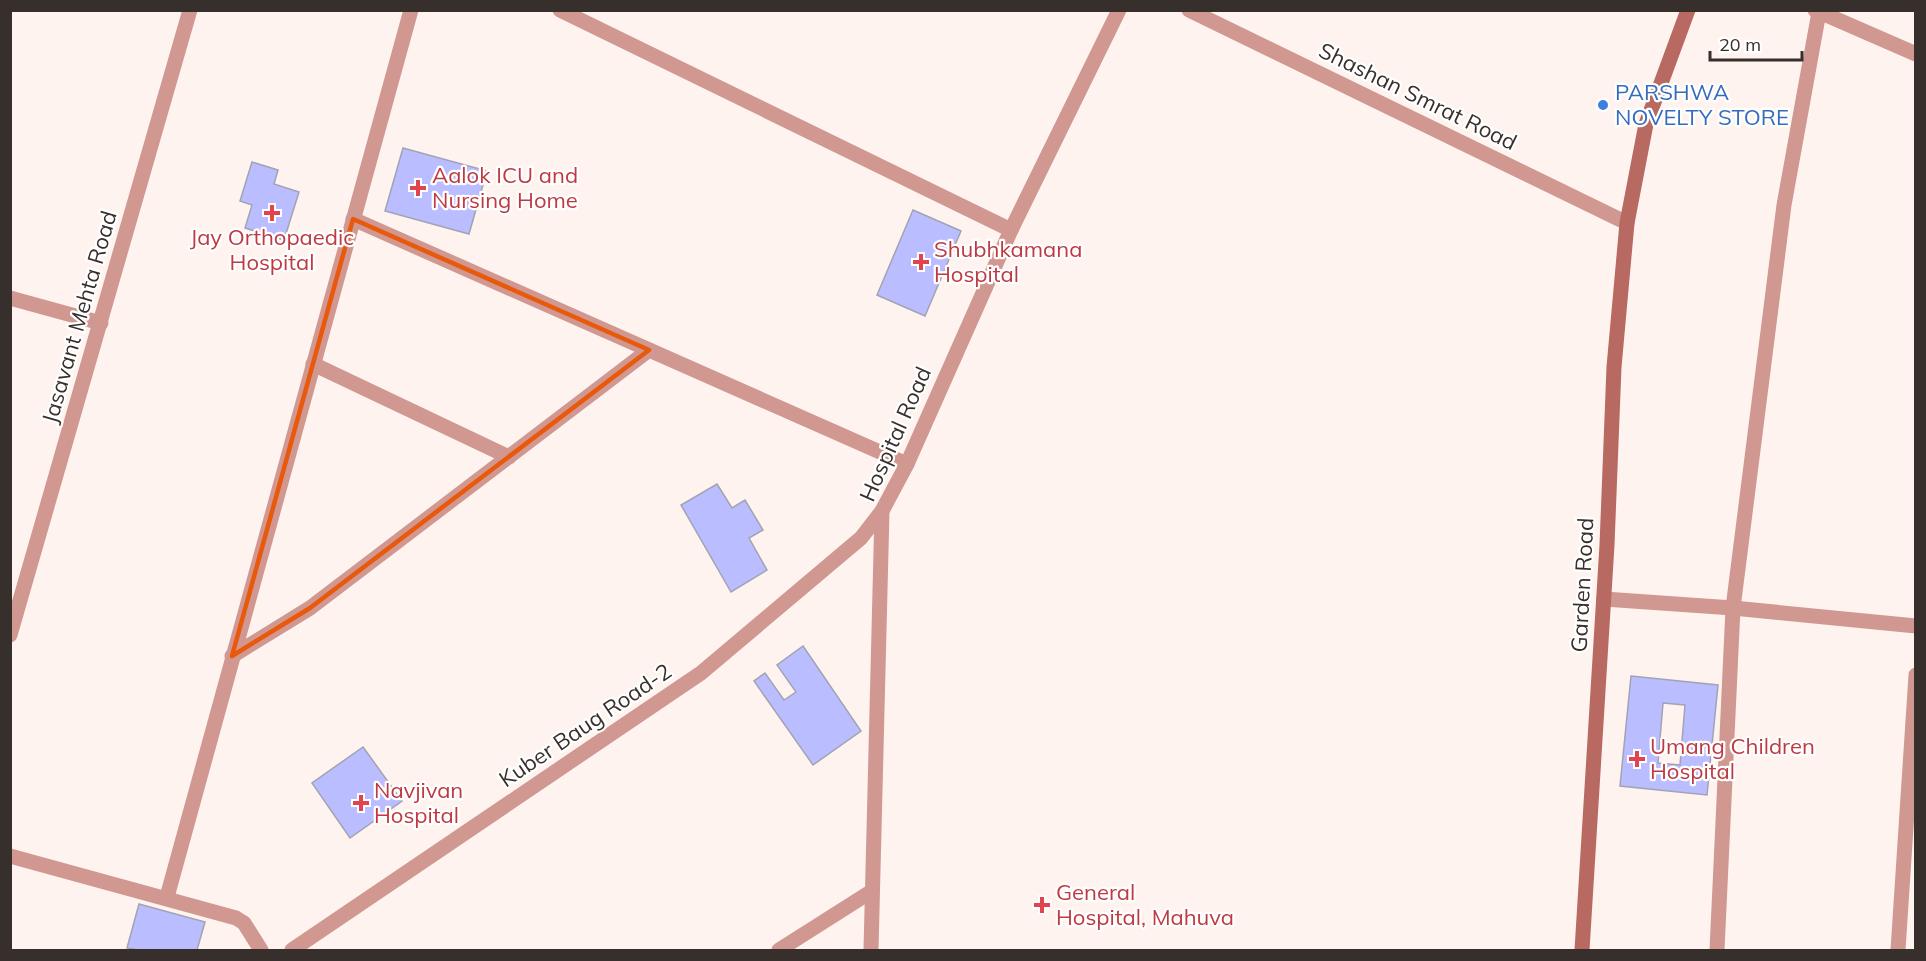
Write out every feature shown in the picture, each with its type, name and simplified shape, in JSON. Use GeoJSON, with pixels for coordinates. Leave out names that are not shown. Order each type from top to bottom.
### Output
{"type":"FeatureCollection","features":[{"type":"Feature","properties":{"kind":"main road","name":"Garden Road"},"geometry":{"type":"LineString","coordinates":[[1582,951],[1604,599],[1614,367],[1628,223],[1646,124],[1688,10]]}},
{"type":"Feature","properties":{"kind":"street","name":"Jasavant Mehta Road"},"geometry":{"type":"LineString","coordinates":[[10,635],[190,10]]}},
{"type":"Feature","properties":{"kind":"street"},"geometry":{"type":"LineString","coordinates":[[167,897],[411,10]]}},
{"type":"Feature","properties":{"kind":"street"},"geometry":{"type":"LineString","coordinates":[[560,10],[1011,231]]}},
{"type":"Feature","properties":{"kind":"street","name":"Hospital Road"},"geometry":{"type":"LineString","coordinates":[[870,951],[882,511],[907,464],[1011,231],[1119,10]]}},
{"type":"Feature","properties":{"kind":"street","name":"Shashan Smrat Road"},"geometry":{"type":"LineString","coordinates":[[1190,10],[1628,223]]}},
{"type":"Feature","properties":{"kind":"street"},"geometry":{"type":"LineString","coordinates":[[1717,951],[1733,608],[1784,205],[1817,11],[1916,54]]}},
{"type":"Feature","properties":{"kind":"street"},"geometry":{"type":"LineString","coordinates":[[353,219],[907,464]]}},
{"type":"Feature","properties":{"kind":"street"},"geometry":{"type":"LineString","coordinates":[[10,298],[100,323]]}},
{"type":"Feature","properties":{"kind":"street"},"geometry":{"type":"LineString","coordinates":[[232,656],[310,608],[649,350]]}},
{"type":"Feature","properties":{"kind":"street"},"geometry":{"type":"LineString","coordinates":[[313,364],[509,457]]}},
{"type":"Feature","properties":{"kind":"street","name":"Kuber Baug Road-2"},"geometry":{"type":"LineString","coordinates":[[292,951],[701,673],[861,538],[882,511]]}},
{"type":"Feature","properties":{"kind":"street"},"geometry":{"type":"LineString","coordinates":[[1604,599],[1733,608],[1916,626]]}},
{"type":"Feature","properties":{"kind":"street"},"geometry":{"type":"LineString","coordinates":[[1898,951],[1916,675]]}},
{"type":"Feature","properties":{"kind":"street"},"geometry":{"type":"LineString","coordinates":[[10,856],[167,897],[236,918],[244,923],[261,951]]}},
{"type":"Feature","properties":{"kind":"street"},"geometry":{"type":"LineString","coordinates":[[779,951],[872,891]]}},
{"type":"Feature","properties":{"kind":"highlighted area"},"geometry":{"type":"Polygon","coordinates":[[[353,219],[649,350],[310,608],[232,656],[353,219]]]}},
{"type":"Feature","properties":{"kind":"building"},"geometry":{"type":"Polygon","coordinates":[[[403,148],[487,171],[469,234],[385,211],[403,148]]]}},
{"type":"Feature","properties":{"kind":"building"},"geometry":{"type":"Polygon","coordinates":[[[252,162],[278,170],[274,184],[299,192],[284,240],[245,228],[252,205],[240,201],[252,162]]]}},
{"type":"Feature","properties":{"kind":"building"},"geometry":{"type":"Polygon","coordinates":[[[913,210],[961,231],[925,316],[877,295],[913,210]]]}},
{"type":"Feature","properties":{"kind":"building"},"geometry":{"type":"Polygon","coordinates":[[[717,484],[732,508],[745,500],[763,530],[749,538],[767,570],[731,592],[681,505],[717,484]]]}},
{"type":"Feature","properties":{"kind":"building"},"geometry":{"type":"Polygon","coordinates":[[[803,646],[861,731],[813,765],[754,681],[765,673],[784,700],[796,692],[777,665],[803,646]]]}},
{"type":"Feature","properties":{"kind":"building"},"geometry":{"type":"Polygon","coordinates":[[[1631,676],[1718,685],[1707,795],[1620,786],[1631,676]],[[1663,703],[1658,763],[1680,765],[1685,705],[1663,703]]]}},
{"type":"Feature","properties":{"kind":"building"},"geometry":{"type":"Polygon","coordinates":[[[363,747],[402,801],[350,838],[312,783],[363,747]]]}},
{"type":"Feature","properties":{"kind":"building"},"geometry":{"type":"Polygon","coordinates":[[[139,904],[205,922],[197,950],[127,948],[139,904]]]}},
{"type":"Feature","properties":{"kind":"place","name":"PARSHWA NOVELTY STORE"},"geometry":{"type":"Point","coordinates":[1603,105]}},
{"type":"Feature","properties":{"kind":"place","name":"Aalok ICU and Nursing Home"},"geometry":{"type":"Point","coordinates":[418,188]}},
{"type":"Feature","properties":{"kind":"place","name":"Jay Orthopaedic Hospital"},"geometry":{"type":"Point","coordinates":[272,213]}},
{"type":"Feature","properties":{"kind":"place","name":"Shubhkamana Hospital"},"geometry":{"type":"Point","coordinates":[921,262]}},
{"type":"Feature","properties":{"kind":"place","name":"Umang Children Hospital"},"geometry":{"type":"Point","coordinates":[1637,759]}},
{"type":"Feature","properties":{"kind":"place","name":"Navjivan Hospital"},"geometry":{"type":"Point","coordinates":[361,803]}},
{"type":"Feature","properties":{"kind":"place","name":"General Hospital, Mahuva"},"geometry":{"type":"Point","coordinates":[1042,905]}}]}
